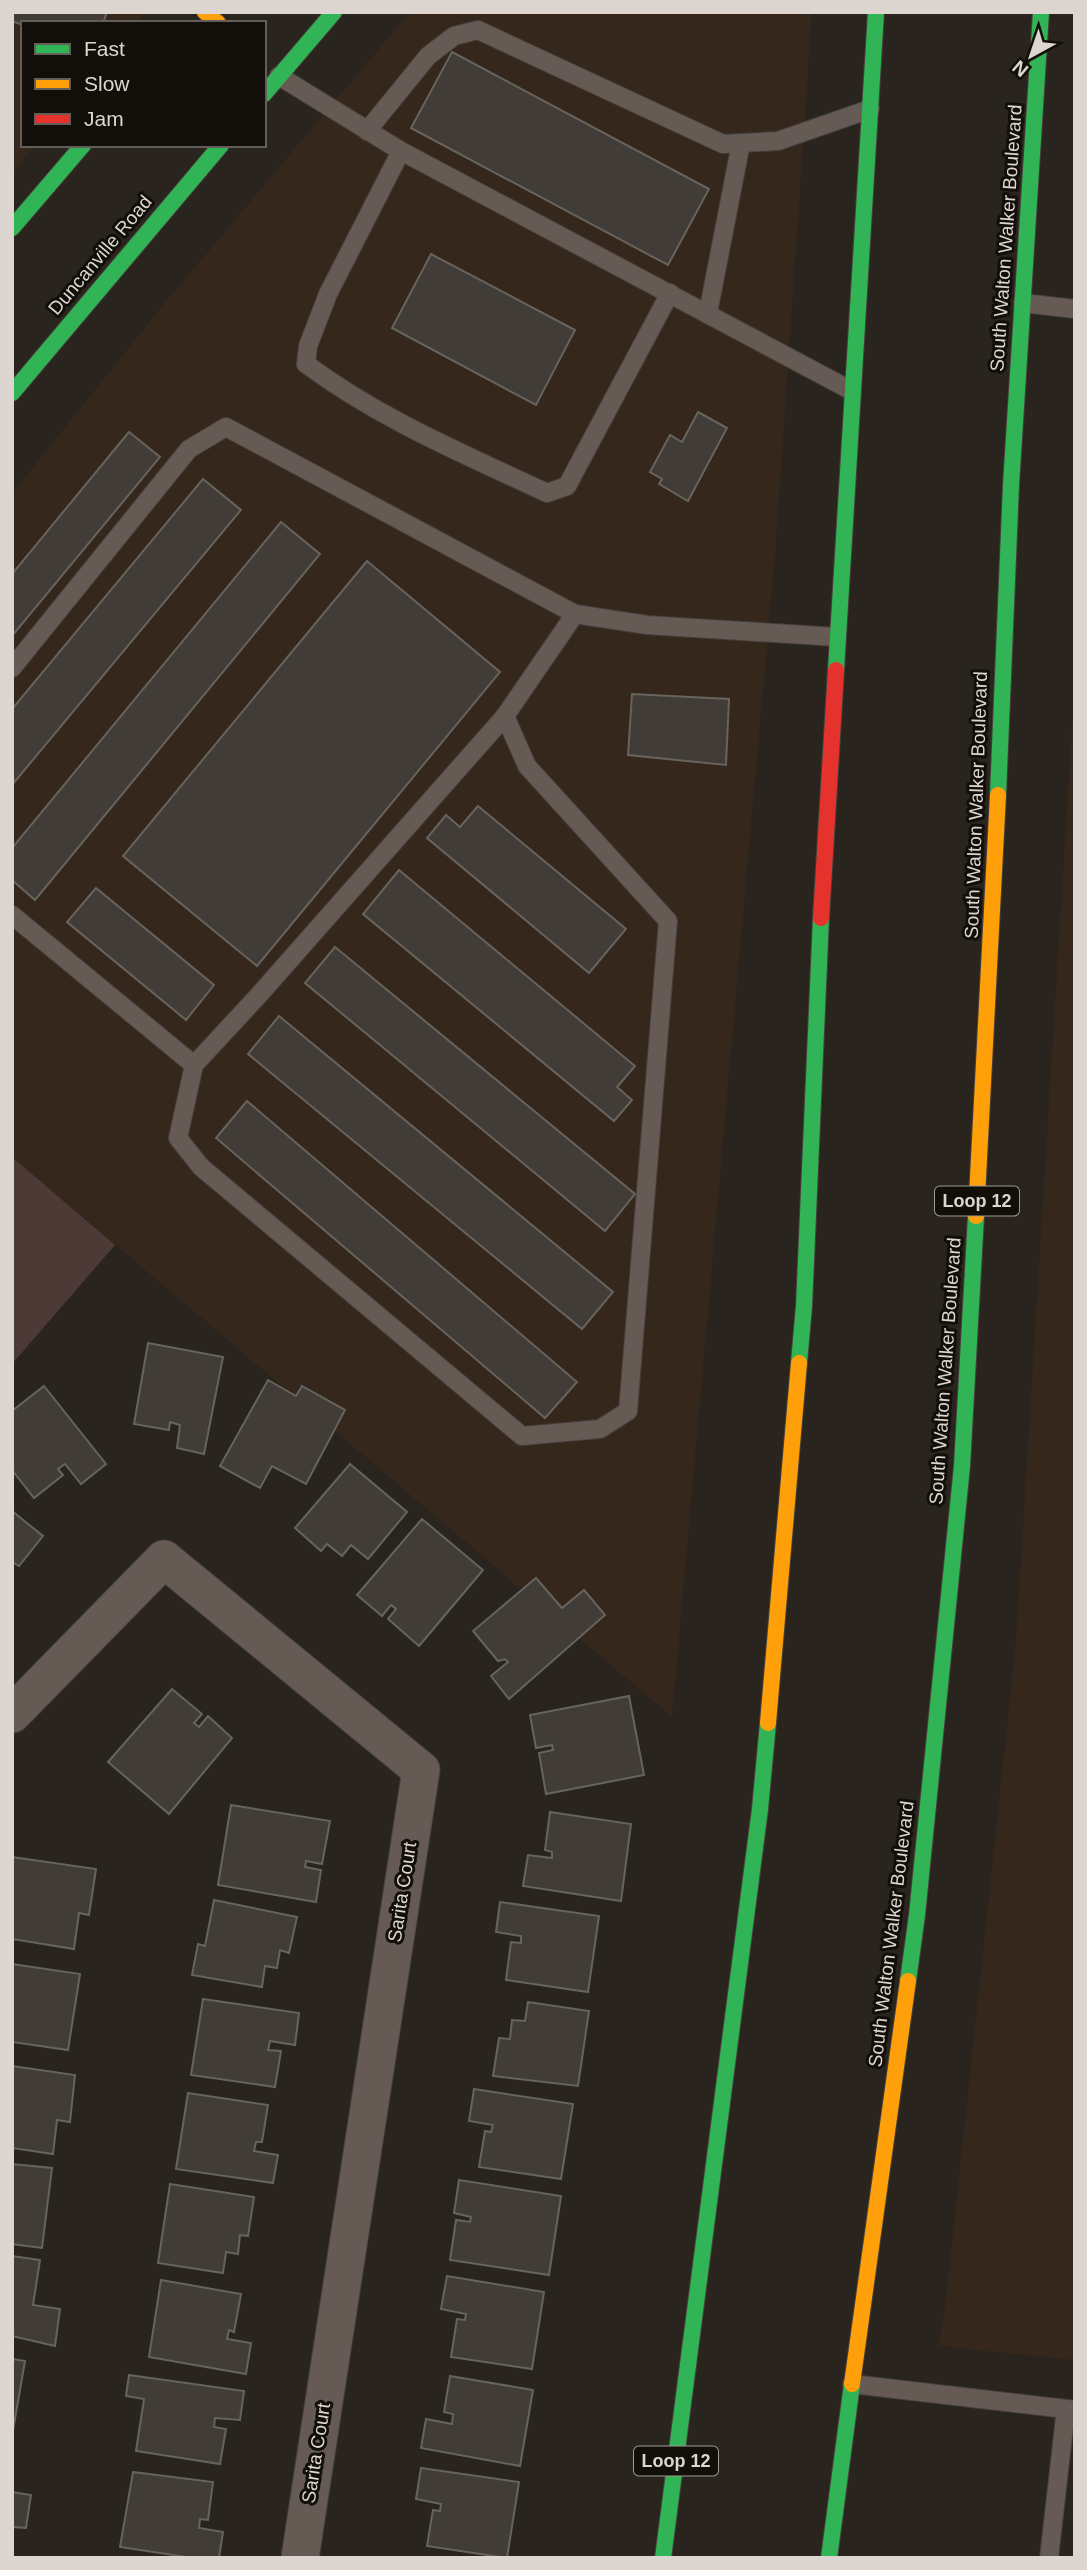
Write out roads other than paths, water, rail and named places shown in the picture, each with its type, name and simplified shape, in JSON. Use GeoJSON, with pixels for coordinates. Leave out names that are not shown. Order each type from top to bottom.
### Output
{"type":"FeatureCollection","features":[{"type":"Feature","properties":{"kind":"main road"},"geometry":{"type":"LineString","coordinates":[[266,92],[334,12]]}},
{"type":"Feature","properties":{"kind":"main road","name":"Loop 12"},"geometry":{"type":"LineString","coordinates":[[663,2558],[760,1810],[800,1347],[819,948],[876,12]]}},
{"type":"Feature","properties":{"kind":"main road","name":"South Walton Walker Boulevard"},"geometry":{"type":"LineString","coordinates":[[829,2558],[917,1915],[962,1466],[990,962],[1011,485],[1041,12]]}},
{"type":"Feature","properties":{"kind":"main road"},"geometry":{"type":"LineString","coordinates":[[266,65],[279,76]]}},
{"type":"Feature","properties":{"kind":"main road"},"geometry":{"type":"LineString","coordinates":[[12,228],[81,147]]}},
{"type":"Feature","properties":{"kind":"main road","name":"Duncanville Road"},"geometry":{"type":"LineString","coordinates":[[12,393],[219,147]]}},
{"type":"Feature","properties":{"kind":"street","name":"Sarita Court"},"geometry":{"type":"LineString","coordinates":[[12,1714],[164,1559],[421,1770],[300,2558]]}},
{"type":"Feature","properties":{"kind":"lane"},"geometry":{"type":"LineString","coordinates":[[367,131],[428,56],[454,36],[478,30],[723,144],[778,141],[870,109]]}},
{"type":"Feature","properties":{"kind":"lane"},"geometry":{"type":"LineString","coordinates":[[279,76],[401,151],[852,391]]}},
{"type":"Feature","properties":{"kind":"lane"},"geometry":{"type":"LineString","coordinates":[[708,313],[741,143]]}},
{"type":"Feature","properties":{"kind":"lane"},"geometry":{"type":"LineString","coordinates":[[401,151],[328,294],[308,346],[306,365],[342,391],[408,429],[547,493],[567,486],[670,293]]}},
{"type":"Feature","properties":{"kind":"lane"},"geometry":{"type":"LineString","coordinates":[[1023,303],[1075,309]]}},
{"type":"Feature","properties":{"kind":"lane"},"geometry":{"type":"LineString","coordinates":[[12,668],[189,449],[226,427],[575,614],[647,625],[837,637]]}},
{"type":"Feature","properties":{"kind":"lane"},"geometry":{"type":"LineString","coordinates":[[505,716],[527,766],[668,921],[628,1411],[600,1429],[522,1437],[201,1167],[178,1138],[194,1065],[505,716],[575,614]]}},
{"type":"Feature","properties":{"kind":"lane"},"geometry":{"type":"LineString","coordinates":[[12,915],[194,1065]]}},
{"type":"Feature","properties":{"kind":"lane"},"geometry":{"type":"LineString","coordinates":[[852,2385],[1070,2409],[1049,2558]]}}]}
